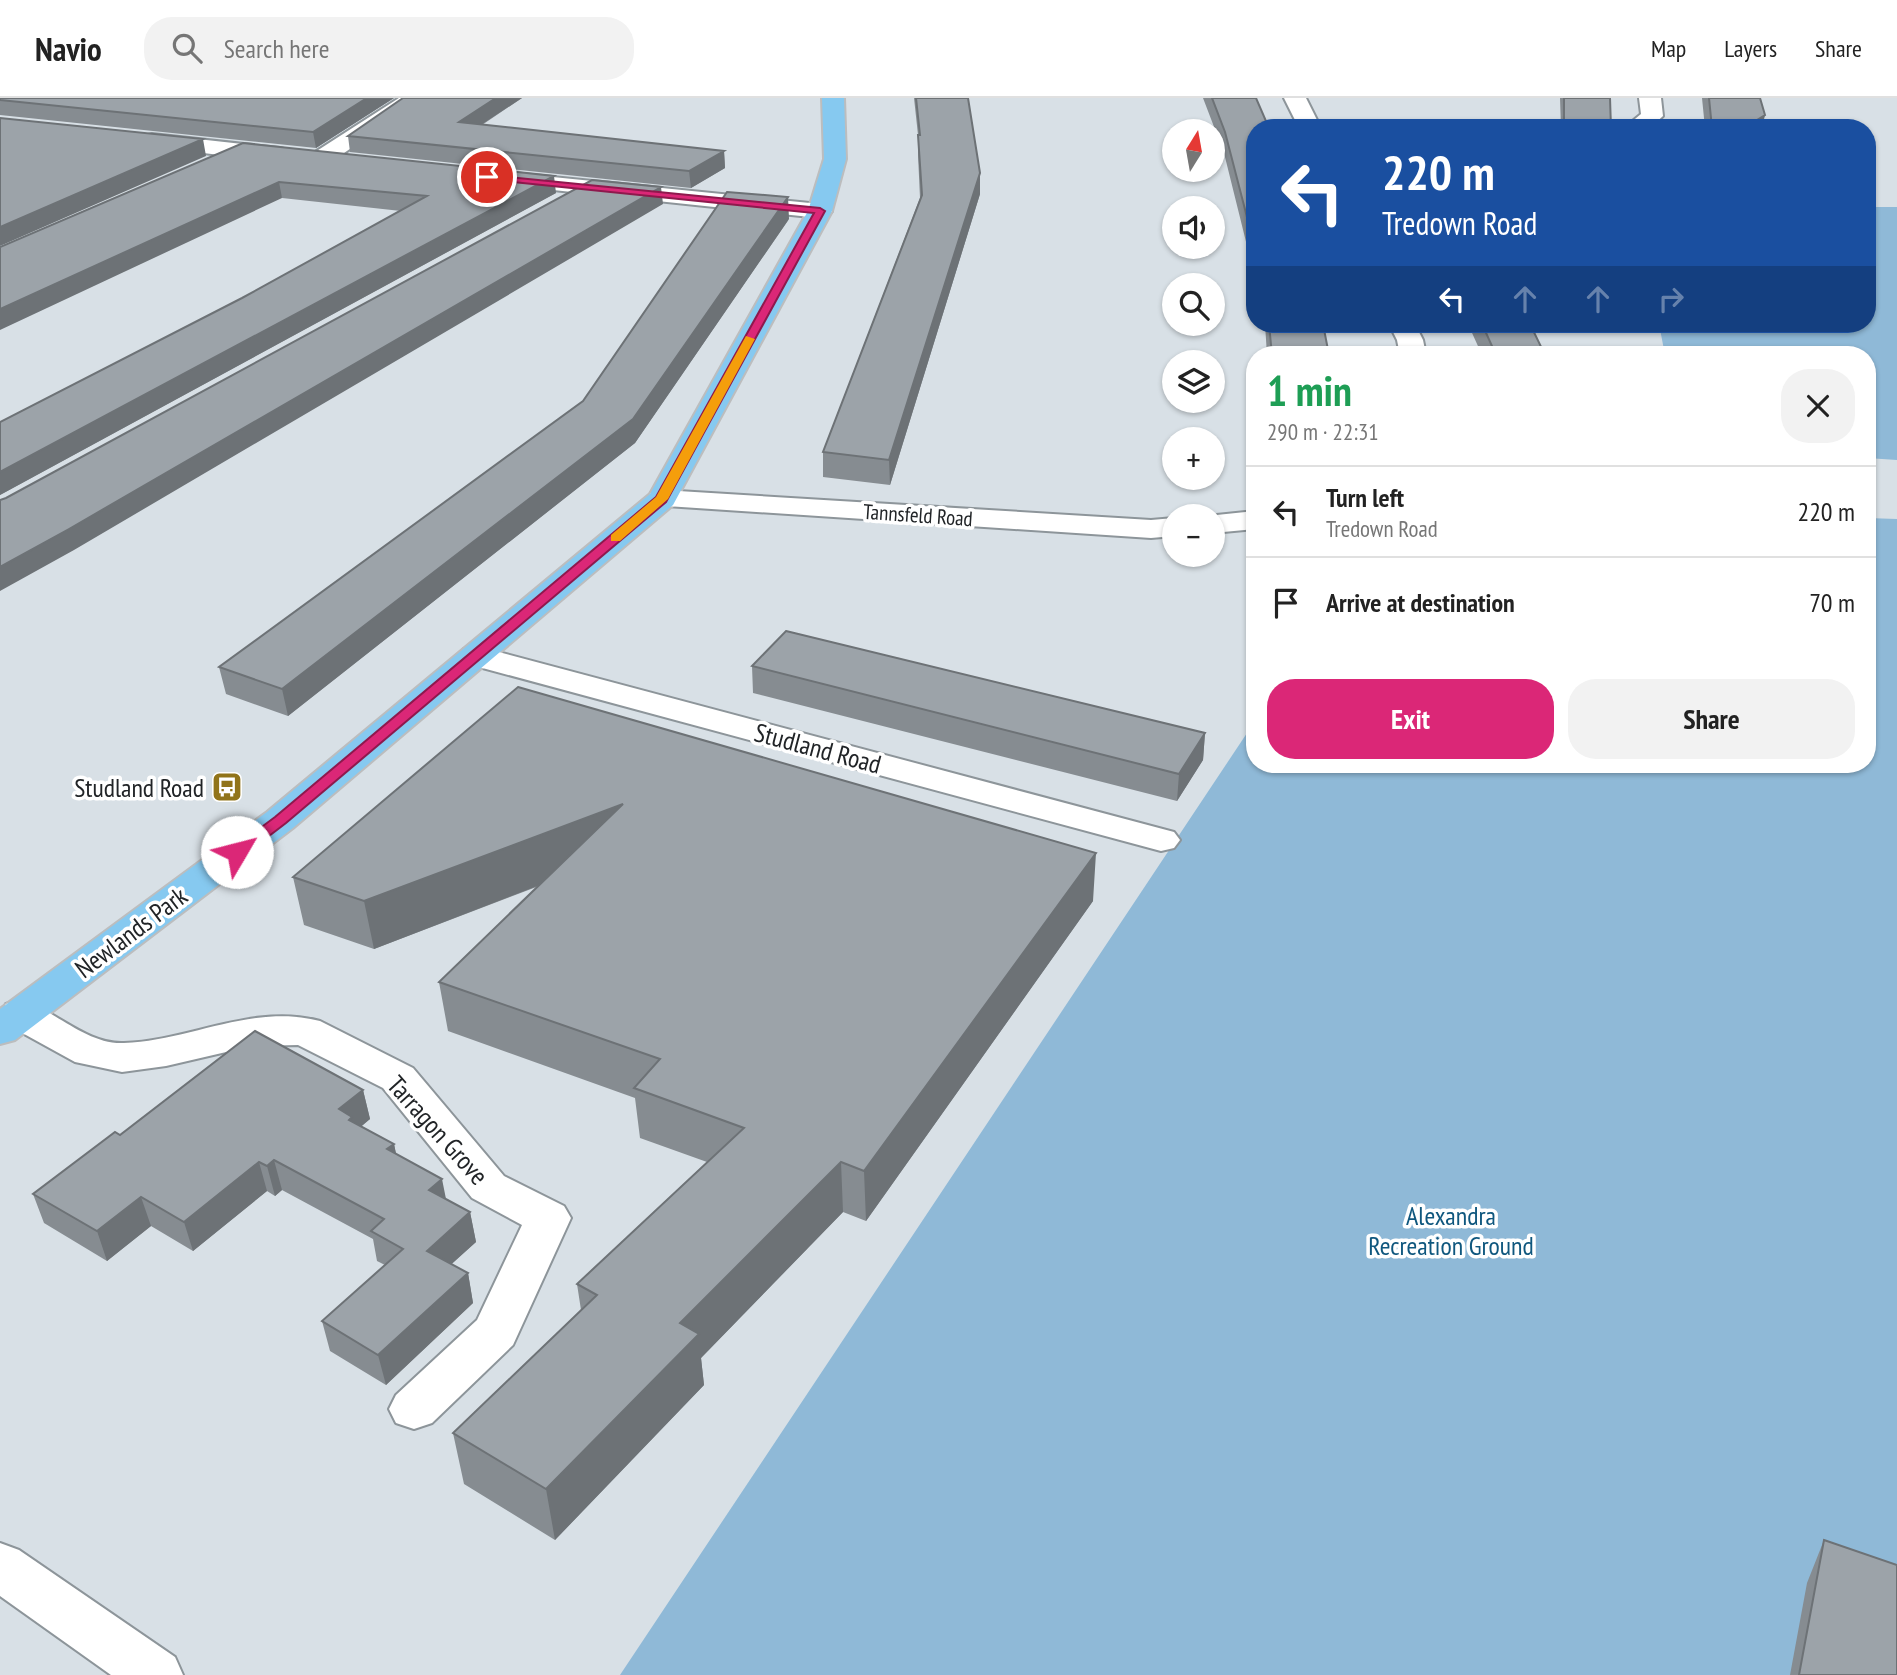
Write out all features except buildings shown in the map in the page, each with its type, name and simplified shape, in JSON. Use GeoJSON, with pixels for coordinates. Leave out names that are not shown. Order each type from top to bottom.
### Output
{"type":"FeatureCollection","features":[{"type":"Feature","properties":{"kind":"main road","name":"Newlands Park"},"geometry":{"type":"LineString","coordinates":[[11,1022],[280,820],[662,499],[820,211],[835,159],[832,98]]}},
{"type":"Feature","properties":{"kind":"street"},"geometry":{"type":"LineString","coordinates":[[320,159],[413,98]]}},
{"type":"Feature","properties":{"kind":"street"},"geometry":{"type":"LineString","coordinates":[[1295,98],[1306,119]]}},
{"type":"Feature","properties":{"kind":"street"},"geometry":{"type":"LineString","coordinates":[[1648,119],[1652,116],[1650,98]]}},
{"type":"Feature","properties":{"kind":"street"},"geometry":{"type":"LineString","coordinates":[[133,139],[359,163]]}},
{"type":"Feature","properties":{"kind":"street"},"geometry":{"type":"LineString","coordinates":[[202,168],[240,151]]}},
{"type":"Feature","properties":{"kind":"street"},"geometry":{"type":"LineString","coordinates":[[479,177],[820,211]]}},
{"type":"Feature","properties":{"kind":"street"},"geometry":{"type":"LineString","coordinates":[[550,208],[587,188]]}},
{"type":"Feature","properties":{"kind":"street","name":"Tannsfeld Road"},"geometry":{"type":"LineString","coordinates":[[662,499],[1162,528]]}},
{"type":"Feature","properties":{"kind":"street"},"geometry":{"type":"LineString","coordinates":[[1225,523],[1246,521]]}},
{"type":"Feature","properties":{"kind":"street","name":"Studland Road"},"geometry":{"type":"LineString","coordinates":[[476,656],[1161,840]]}},
{"type":"Feature","properties":{"kind":"street","name":"Tarragon Grove"},"geometry":{"type":"LineString","coordinates":[[11,1022],[90,1052],[122,1058],[166,1052],[252,1032],[305,1031],[398,1078],[488,1187],[548,1218],[496,1332],[414,1409]]}},
{"type":"Feature","properties":{"kind":"street"},"geometry":{"type":"LineString","coordinates":[[0,1566],[155,1675]]}},
{"type":"Feature","properties":{"kind":"green space"},"geometry":{"type":"Polygon","coordinates":[[[1876,207],[1897,207],[1897,460],[1876,459],[1876,346],[1663,346],[1661,333],[1876,333],[1876,207]]]}},
{"type":"Feature","properties":{"kind":"green space","name":"Alexandra Recreation Ground"},"geometry":{"type":"Polygon","coordinates":[[[1876,518],[1897,519],[1897,1675],[620,1675],[1246,735],[1246,773],[1876,773],[1876,518]]]}},
{"type":"Feature","properties":{"kind":"slow traffic"},"geometry":{"type":"LineString","coordinates":[[615,538],[662,499],[750,339]]}},
{"type":"Feature","properties":{"kind":"place","name":"Studland Road"},"geometry":{"type":"Point","coordinates":[227,787]}},
{"type":"Feature","properties":{"kind":"route"},"geometry":{"type":"LineString","coordinates":[[237,852],[280,820],[662,499],[820,211],[487,177]]}}]}
